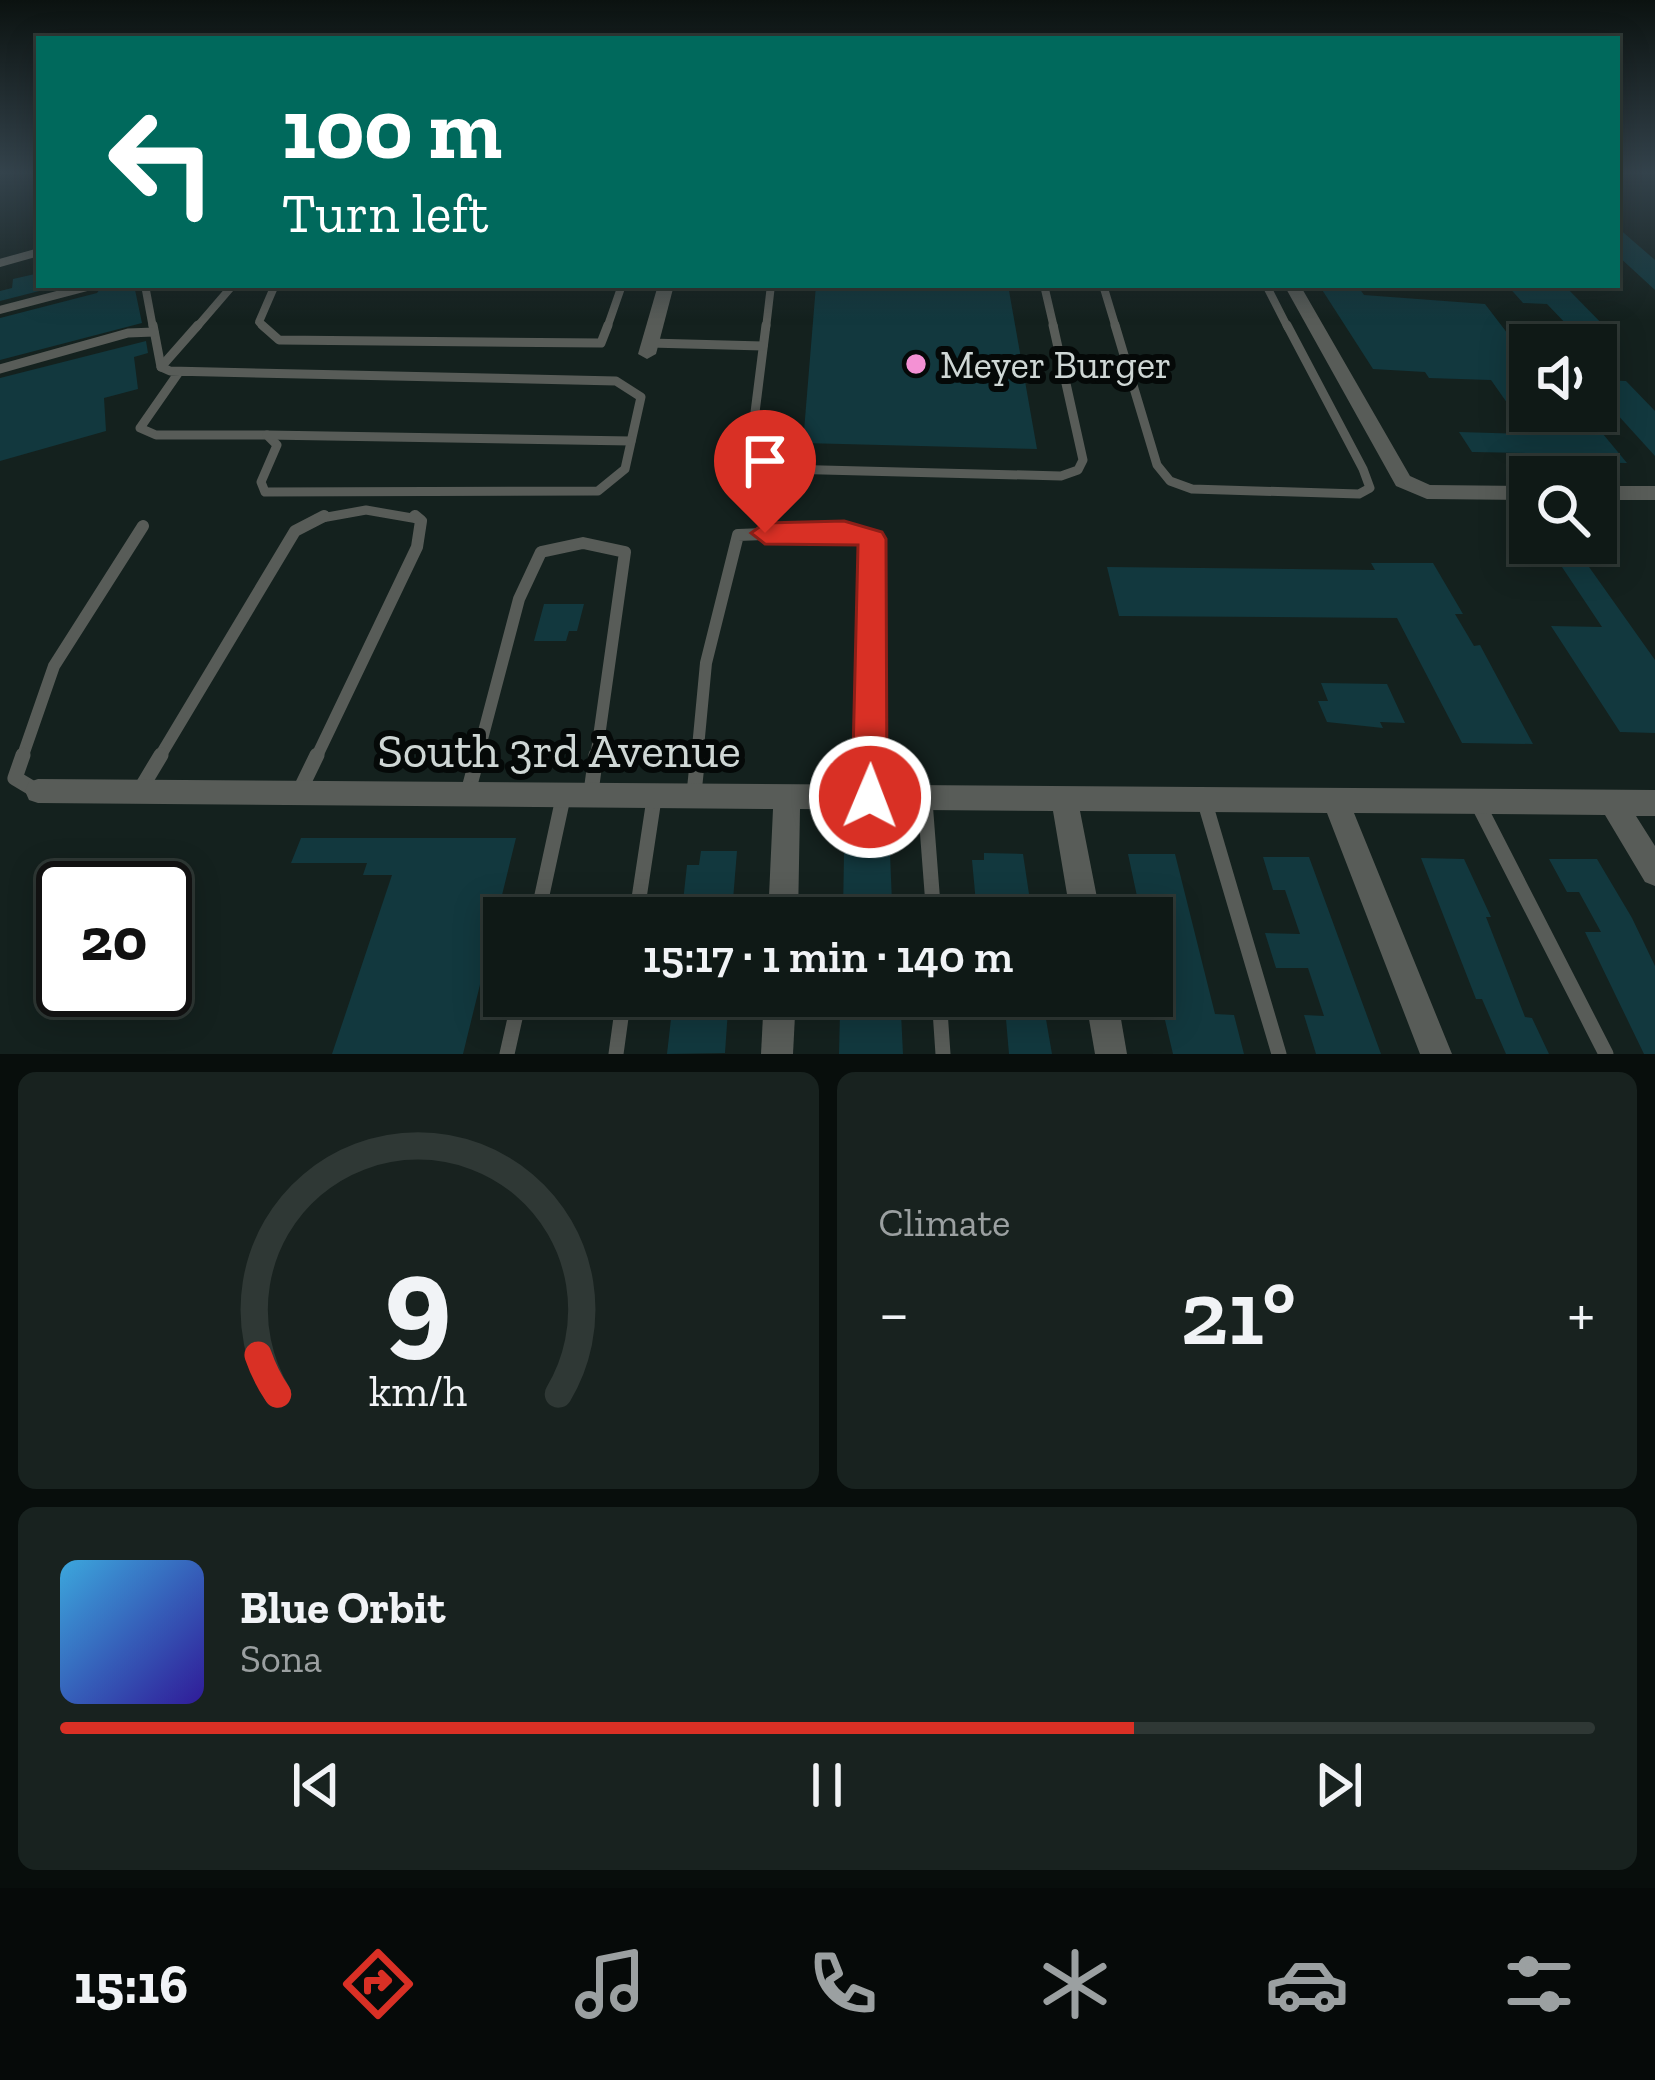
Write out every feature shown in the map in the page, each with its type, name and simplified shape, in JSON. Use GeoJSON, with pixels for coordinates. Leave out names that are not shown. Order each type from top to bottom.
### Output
{"type":"FeatureCollection","features":[{"type":"Feature","properties":{"kind":"street"},"geometry":{"type":"LineString","coordinates":[[649,348],[665,288]]}},
{"type":"Feature","properties":{"kind":"street"},"geometry":{"type":"LineString","coordinates":[[1282,289],[1403,481],[1427,492],[1509,493]]}},
{"type":"Feature","properties":{"kind":"street"},"geometry":{"type":"LineString","coordinates":[[1617,493],[1655,493]]}},
{"type":"Feature","properties":{"kind":"street","name":"South 3rd Avenue"},"geometry":{"type":"LineString","coordinates":[[38,791],[1655,803]]}},
{"type":"Feature","properties":{"kind":"street"},"geometry":{"type":"LineString","coordinates":[[783,897],[787,796]]}},
{"type":"Feature","properties":{"kind":"street"},"geometry":{"type":"LineString","coordinates":[[1064,798],[1082,897]]}},
{"type":"Feature","properties":{"kind":"street"},"geometry":{"type":"LineString","coordinates":[[1335,800],[1436,1054]]}},
{"type":"Feature","properties":{"kind":"street"},"geometry":{"type":"LineString","coordinates":[[1612,802],[1655,872]]}},
{"type":"Feature","properties":{"kind":"street"},"geometry":{"type":"LineString","coordinates":[[778,1054],[779,1017]]}},
{"type":"Feature","properties":{"kind":"street"},"geometry":{"type":"LineString","coordinates":[[1105,1017],[1111,1054]]}},
{"type":"Feature","properties":{"kind":"lane"},"geometry":{"type":"LineString","coordinates":[[0,263],[36,253]]}},
{"type":"Feature","properties":{"kind":"lane"},"geometry":{"type":"LineString","coordinates":[[0,310],[84,288]]}},
{"type":"Feature","properties":{"kind":"lane"},"geometry":{"type":"LineString","coordinates":[[146,288],[161,367]]}},
{"type":"Feature","properties":{"kind":"lane"},"geometry":{"type":"LineString","coordinates":[[161,367],[229,288]]}},
{"type":"Feature","properties":{"kind":"lane"},"geometry":{"type":"LineString","coordinates":[[274,288],[260,322],[279,340],[578,343],[602,343],[621,288]]}},
{"type":"Feature","properties":{"kind":"lane"},"geometry":{"type":"LineString","coordinates":[[771,288],[750,452],[767,467],[1061,476],[1078,470],[1083,460],[1045,288]]}},
{"type":"Feature","properties":{"kind":"lane"},"geometry":{"type":"LineString","coordinates":[[1104,288],[1157,464],[1170,481],[1192,490],[1359,494],[1370,488],[1282,289]]}},
{"type":"Feature","properties":{"kind":"lane"},"geometry":{"type":"LineString","coordinates":[[0,369],[128,333],[154,332]]}},
{"type":"Feature","properties":{"kind":"lane"},"geometry":{"type":"LineString","coordinates":[[649,348],[763,346]]}},
{"type":"Feature","properties":{"kind":"lane"},"geometry":{"type":"LineString","coordinates":[[161,367],[179,372],[616,381],[640,397],[625,469],[598,491],[265,492],[260,482],[277,446],[267,435]]}},
{"type":"Feature","properties":{"kind":"lane"},"geometry":{"type":"LineString","coordinates":[[179,372],[140,428],[156,435],[631,441]]}},
{"type":"Feature","properties":{"kind":"lane"},"geometry":{"type":"LineString","coordinates":[[1344,431],[1376,433]]}},
{"type":"Feature","properties":{"kind":"lane"},"geometry":{"type":"LineString","coordinates":[[139,792],[295,531],[334,513],[412,514],[421,521],[417,547],[299,793]]}},
{"type":"Feature","properties":{"kind":"lane"},"geometry":{"type":"LineString","coordinates":[[38,791],[15,778],[31,724],[54,666],[143,526]]}},
{"type":"Feature","properties":{"kind":"lane"},"geometry":{"type":"LineString","coordinates":[[694,796],[706,663],[738,535],[844,531],[872,539],[875,556],[870,797]]}},
{"type":"Feature","properties":{"kind":"lane"},"geometry":{"type":"LineString","coordinates":[[467,794],[519,599],[541,552],[563,543],[595,541],[626,552],[577,795],[544,897]]}},
{"type":"Feature","properties":{"kind":"lane"},"geometry":{"type":"LineString","coordinates":[[639,897],[655,796]]}},
{"type":"Feature","properties":{"kind":"lane"},"geometry":{"type":"LineString","coordinates":[[925,797],[932,897]]}},
{"type":"Feature","properties":{"kind":"lane"},"geometry":{"type":"LineString","coordinates":[[1204,800],[1279,1054]]}},
{"type":"Feature","properties":{"kind":"lane"},"geometry":{"type":"LineString","coordinates":[[1476,801],[1606,1054]]}},
{"type":"Feature","properties":{"kind":"lane"},"geometry":{"type":"LineString","coordinates":[[507,1054],[515,1017]]}},
{"type":"Feature","properties":{"kind":"lane"},"geometry":{"type":"LineString","coordinates":[[616,1054],[621,1017]]}},
{"type":"Feature","properties":{"kind":"lane"},"geometry":{"type":"LineString","coordinates":[[940,1017],[943,1054]]}},
{"type":"Feature","properties":{"kind":"building"},"geometry":{"type":"Polygon","coordinates":[[[1620,230],[1655,260],[1655,290],[1620,258],[1620,230]]]}},
{"type":"Feature","properties":{"kind":"building"},"geometry":{"type":"Polygon","coordinates":[[[35,274],[36,288],[51,288],[0,301],[0,291],[12,288],[13,279],[35,274]]]}},
{"type":"Feature","properties":{"kind":"building"},"geometry":{"type":"Polygon","coordinates":[[[101,288],[135,288],[142,323],[0,360],[0,318],[97,293],[101,288]]]}},
{"type":"Feature","properties":{"kind":"building","name":"Meyer Burger"},"geometry":{"type":"Polygon","coordinates":[[[816,288],[1009,288],[1037,449],[803,443],[816,288]]]}},
{"type":"Feature","properties":{"kind":"building"},"geometry":{"type":"Polygon","coordinates":[[[1321,288],[1359,288],[1364,295],[1485,304],[1509,335],[1509,406],[1491,380],[1429,378],[1425,372],[1373,369],[1321,288]]]}},
{"type":"Feature","properties":{"kind":"building"},"geometry":{"type":"Polygon","coordinates":[[[1510,288],[1567,288],[1602,324],[1566,324],[1547,304],[1523,303],[1510,288]]]}},
{"type":"Feature","properties":{"kind":"building"},"geometry":{"type":"Polygon","coordinates":[[[146,341],[148,353],[134,357],[138,389],[104,398],[106,431],[0,461],[0,378],[146,341]]]}},
{"type":"Feature","properties":{"kind":"building"},"geometry":{"type":"Polygon","coordinates":[[[1617,381],[1626,381],[1655,411],[1655,456],[1617,414],[1617,381]]]}},
{"type":"Feature","properties":{"kind":"building"},"geometry":{"type":"Polygon","coordinates":[[[1459,432],[1601,432],[1627,463],[1617,463],[1617,456],[1472,452],[1459,432]]]}},
{"type":"Feature","properties":{"kind":"building"},"geometry":{"type":"Polygon","coordinates":[[[1371,563],[1433,563],[1463,614],[1455,614],[1474,646],[1480,645],[1533,744],[1462,743],[1397,618],[1119,616],[1107,567],[1375,570],[1371,563]]]}},
{"type":"Feature","properties":{"kind":"building"},"geometry":{"type":"Polygon","coordinates":[[[1560,564],[1587,564],[1655,660],[1655,733],[1620,732],[1551,626],[1602,627],[1560,564]]]}},
{"type":"Feature","properties":{"kind":"building"},"geometry":{"type":"Polygon","coordinates":[[[544,604],[584,604],[577,631],[569,631],[566,641],[534,641],[544,604]]]}},
{"type":"Feature","properties":{"kind":"building"},"geometry":{"type":"Polygon","coordinates":[[[1321,683],[1387,684],[1405,723],[1380,722],[1383,728],[1327,722],[1318,701],[1328,701],[1321,683]]]}},
{"type":"Feature","properties":{"kind":"building"},"geometry":{"type":"Polygon","coordinates":[[[301,838],[516,838],[502,897],[483,897],[483,972],[463,1054],[332,1054],[392,875],[363,875],[367,863],[291,863],[301,838]]]}},
{"type":"Feature","properties":{"kind":"building"},"geometry":{"type":"Polygon","coordinates":[[[701,851],[737,851],[733,897],[684,897],[687,865],[699,865],[701,851]]]}},
{"type":"Feature","properties":{"kind":"building"},"geometry":{"type":"Polygon","coordinates":[[[844,853],[890,853],[892,897],[843,897],[844,853]]]}},
{"type":"Feature","properties":{"kind":"building"},"geometry":{"type":"Polygon","coordinates":[[[984,853],[1023,854],[1029,897],[975,897],[972,860],[984,860],[984,853]]]}},
{"type":"Feature","properties":{"kind":"building"},"geometry":{"type":"Polygon","coordinates":[[[1128,854],[1175,854],[1215,1014],[1234,1015],[1244,1054],[1173,1054],[1164,1017],[1173,1017],[1173,897],[1137,897],[1128,854]]]}},
{"type":"Feature","properties":{"kind":"building"},"geometry":{"type":"Polygon","coordinates":[[[1263,857],[1309,857],[1381,1054],[1316,1054],[1304,1015],[1324,1016],[1308,968],[1276,968],[1265,933],[1300,934],[1285,890],[1273,890],[1263,857]]]}},
{"type":"Feature","properties":{"kind":"building"},"geometry":{"type":"Polygon","coordinates":[[[1421,858],[1464,859],[1491,917],[1486,917],[1525,1017],[1532,1018],[1549,1054],[1506,1054],[1482,999],[1476,999],[1421,858]]]}},
{"type":"Feature","properties":{"kind":"building"},"geometry":{"type":"Polygon","coordinates":[[[1549,859],[1597,859],[1632,918],[1655,966],[1655,1054],[1644,1054],[1585,932],[1601,932],[1579,892],[1567,892],[1549,859]]]}},
{"type":"Feature","properties":{"kind":"building"},"geometry":{"type":"Polygon","coordinates":[[[671,1017],[728,1017],[725,1053],[667,1054],[671,1017]]]}},
{"type":"Feature","properties":{"kind":"building"},"geometry":{"type":"Polygon","coordinates":[[[840,1017],[901,1017],[903,1054],[839,1054],[840,1017]]]}},
{"type":"Feature","properties":{"kind":"building"},"geometry":{"type":"Polygon","coordinates":[[[1006,1017],[1046,1017],[1052,1054],[1009,1054],[1006,1017]]]}},
{"type":"Feature","properties":{"kind":"place","name":"Meyer Burger"},"geometry":{"type":"Point","coordinates":[916,364]}},
{"type":"Feature","properties":{"kind":"route"},"geometry":{"type":"LineString","coordinates":[[765,533],[844,531],[872,539],[870,797]]}}]}
